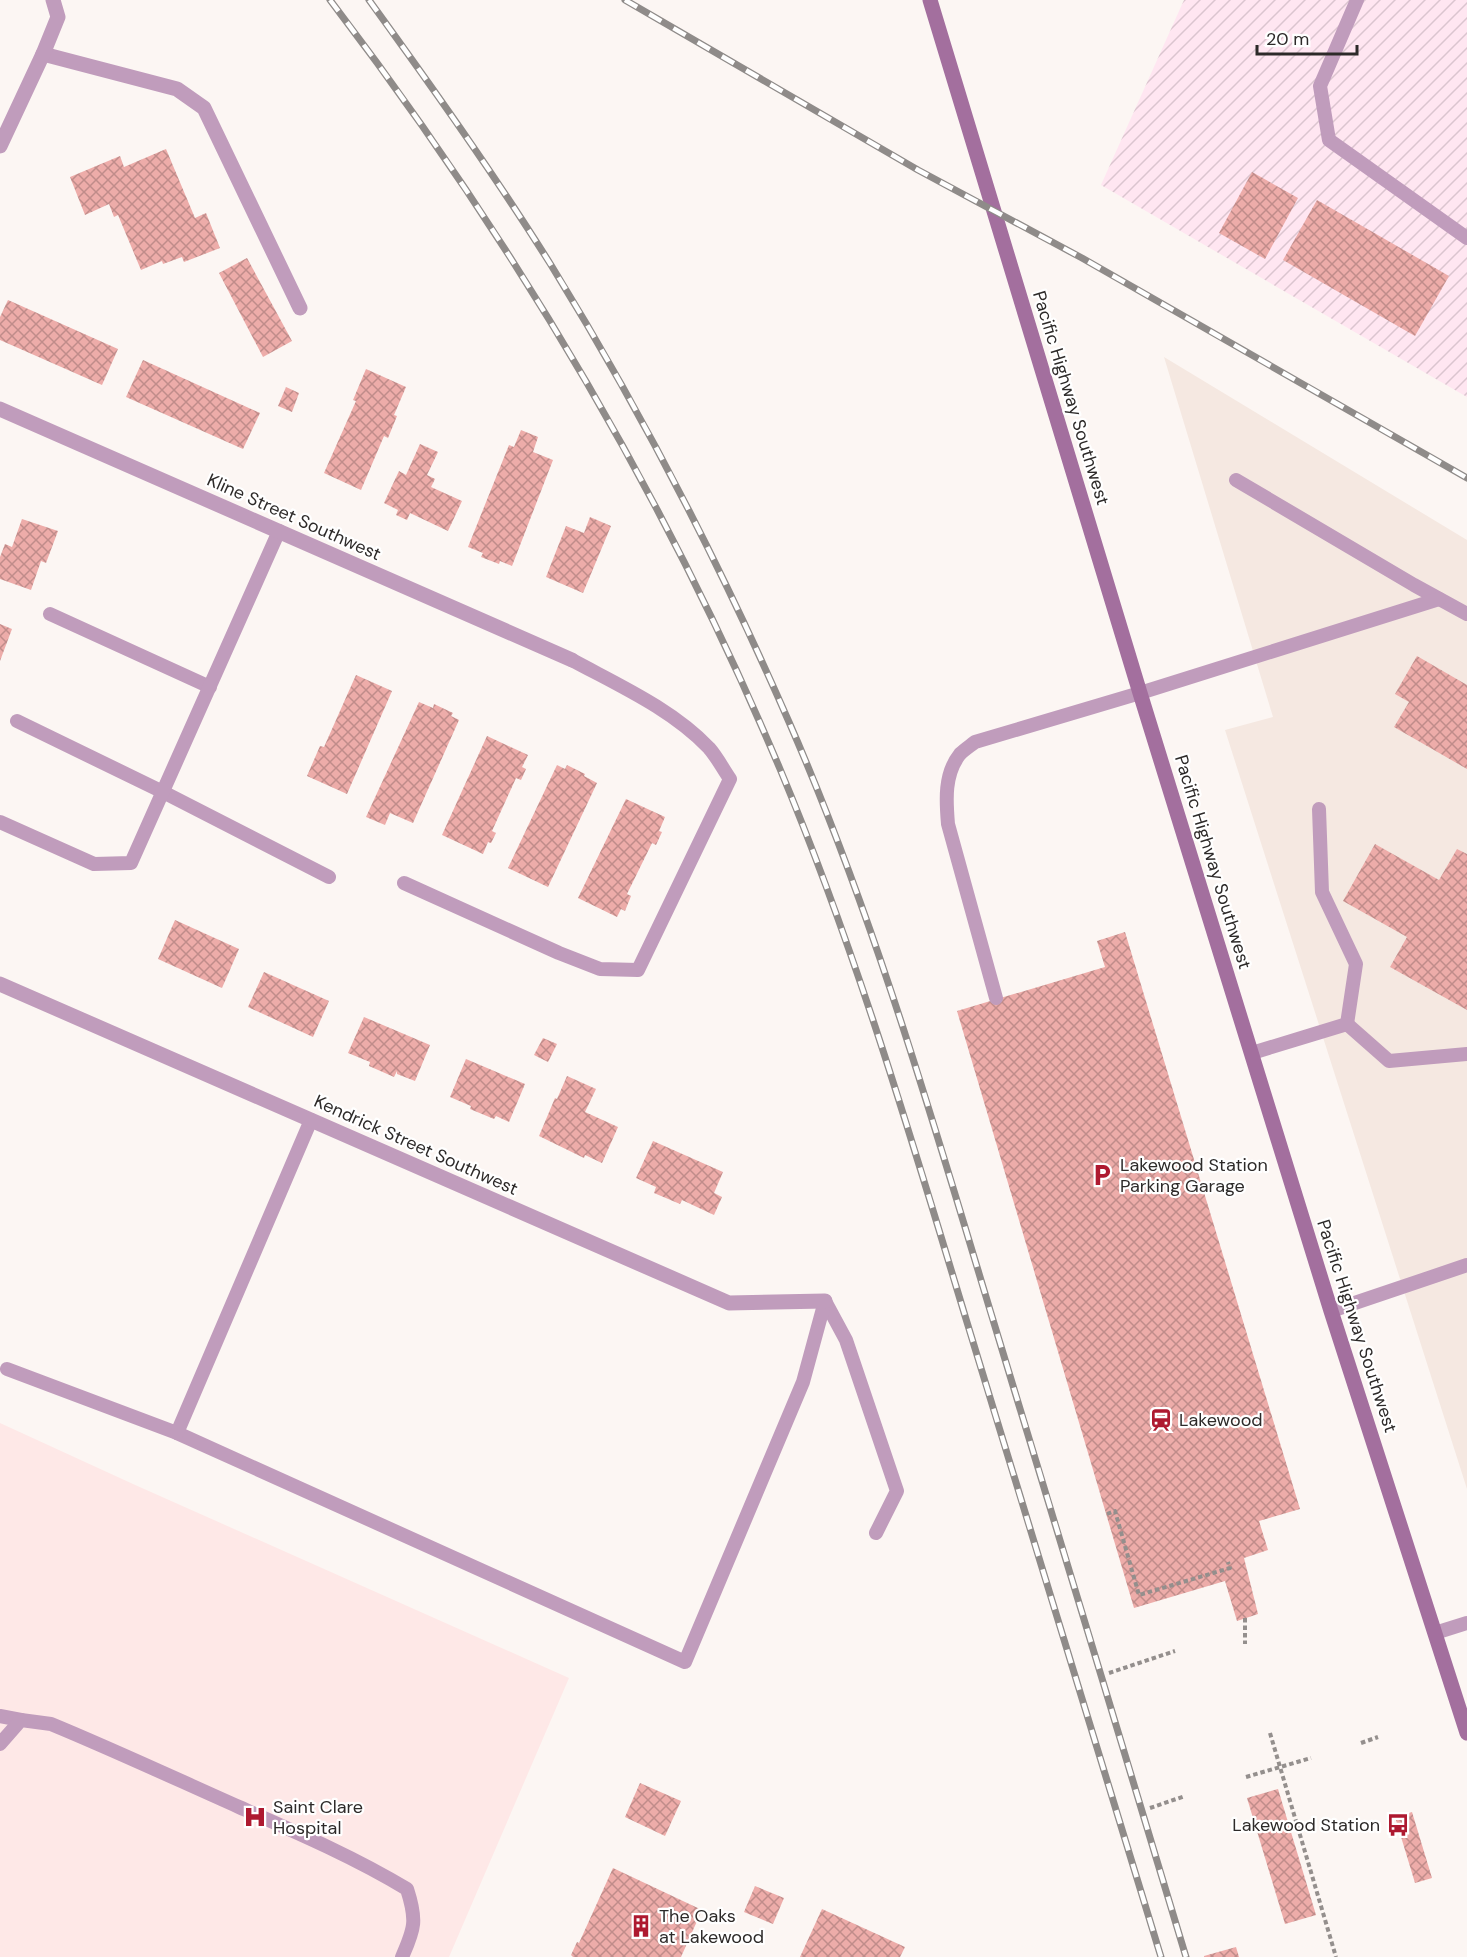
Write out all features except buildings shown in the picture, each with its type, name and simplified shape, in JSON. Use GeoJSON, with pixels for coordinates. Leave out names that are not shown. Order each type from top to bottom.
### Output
{"type":"FeatureCollection","features":[{"type":"Feature","properties":{"kind":"main road","name":"Pacific Highway Southwest"},"geometry":{"type":"LineString","coordinates":[[930,0],[1140,693],[1331,1311],[1467,1733]]}},
{"type":"Feature","properties":{"kind":"street"},"geometry":{"type":"LineString","coordinates":[[0,146],[58,17],[53,0]]}},
{"type":"Feature","properties":{"kind":"street"},"geometry":{"type":"LineString","coordinates":[[43,54],[177,89],[204,108],[300,308]]}},
{"type":"Feature","properties":{"kind":"street","name":"Kline Street Southwest"},"geometry":{"type":"LineString","coordinates":[[0,409],[572,660]]}},
{"type":"Feature","properties":{"kind":"street","name":"Kendrick Street Southwest"},"geometry":{"type":"LineString","coordinates":[[0,984],[729,1303],[825,1301]]}},
{"type":"Feature","properties":{"kind":"lane"},"geometry":{"type":"LineString","coordinates":[[1357,0],[1320,86],[1329,140],[1467,238]]}},
{"type":"Feature","properties":{"kind":"lane"},"geometry":{"type":"LineString","coordinates":[[1236,480],[1467,614]]}},
{"type":"Feature","properties":{"kind":"lane"},"geometry":{"type":"LineString","coordinates":[[0,822],[94,864],[132,863],[279,531]]}},
{"type":"Feature","properties":{"kind":"lane"},"geometry":{"type":"LineString","coordinates":[[996,998],[948,824],[945,799],[951,771],[960,754],[975,742],[1140,693],[1439,598]]}},
{"type":"Feature","properties":{"kind":"lane"},"geometry":{"type":"LineString","coordinates":[[50,614],[210,687]]}},
{"type":"Feature","properties":{"kind":"lane"},"geometry":{"type":"LineString","coordinates":[[404,883],[559,953],[600,969],[638,970],[730,779],[710,749],[680,723],[637,695],[572,660]]}},
{"type":"Feature","properties":{"kind":"lane"},"geometry":{"type":"LineString","coordinates":[[17,721],[329,877]]}},
{"type":"Feature","properties":{"kind":"lane"},"geometry":{"type":"LineString","coordinates":[[1319,809],[1322,892],[1356,964],[1347,1024]]}},
{"type":"Feature","properties":{"kind":"lane"},"geometry":{"type":"LineString","coordinates":[[1252,1053],[1347,1024]]}},
{"type":"Feature","properties":{"kind":"lane"},"geometry":{"type":"LineString","coordinates":[[1347,1024],[1389,1061],[1467,1054]]}},
{"type":"Feature","properties":{"kind":"lane"},"geometry":{"type":"LineString","coordinates":[[177,1433],[311,1120]]}},
{"type":"Feature","properties":{"kind":"lane"},"geometry":{"type":"LineString","coordinates":[[1331,1311],[1467,1264]]}},
{"type":"Feature","properties":{"kind":"lane"},"geometry":{"type":"LineString","coordinates":[[7,1369],[177,1433],[685,1662],[802,1382],[825,1301]]}},
{"type":"Feature","properties":{"kind":"lane"},"geometry":{"type":"LineString","coordinates":[[825,1301],[846,1340],[897,1491],[876,1533]]}},
{"type":"Feature","properties":{"kind":"lane"},"geometry":{"type":"LineString","coordinates":[[1435,1633],[1467,1623]]}},
{"type":"Feature","properties":{"kind":"lane"},"geometry":{"type":"LineString","coordinates":[[0,1716],[51,1724],[89,1740],[348,1857],[407,1889],[414,1910],[413,1933],[402,1957]]}},
{"type":"Feature","properties":{"kind":"lane"},"geometry":{"type":"LineString","coordinates":[[0,1744],[21,1720]]}},
{"type":"Feature","properties":{"kind":"path"},"geometry":{"type":"LineString","coordinates":[[1107,1514],[1115,1511],[1139,1595],[1230,1568],[1228,1562]]}},
{"type":"Feature","properties":{"kind":"path"},"geometry":{"type":"LineString","coordinates":[[1245,1618],[1245,1644]]}},
{"type":"Feature","properties":{"kind":"path"},"geometry":{"type":"LineString","coordinates":[[1109,1673],[1175,1651]]}},
{"type":"Feature","properties":{"kind":"path"},"geometry":{"type":"LineString","coordinates":[[1270,1733],[1336,1957]]}},
{"type":"Feature","properties":{"kind":"path"},"geometry":{"type":"LineString","coordinates":[[1360,1743],[1378,1737]]}},
{"type":"Feature","properties":{"kind":"path"},"geometry":{"type":"LineString","coordinates":[[1246,1777],[1311,1758]]}},
{"type":"Feature","properties":{"kind":"path"},"geometry":{"type":"LineString","coordinates":[[1150,1808],[1185,1796]]}},
{"type":"Feature","properties":{"kind":"shaded area"},"geometry":{"type":"Polygon","coordinates":[[[1184,0],[1467,0],[1467,397],[1101,185],[1184,0]]]}},
{"type":"Feature","properties":{"kind":"shaded area"},"geometry":{"type":"Polygon","coordinates":[[[1164,357],[1467,540],[1467,1489],[1225,730],[1273,717],[1164,357]]]}},
{"type":"Feature","properties":{"kind":"shaded area","name":"Saint Clare Hospital"},"geometry":{"type":"Polygon","coordinates":[[[0,1423],[569,1678],[449,1957],[0,1957],[0,1423]]]}},
{"type":"Feature","properties":{"kind":"railway"},"geometry":{"type":"LineString","coordinates":[[330,0],[397,90],[460,181],[579,370],[686,566],[735,667],[780,769],[833,904],[880,1042],[1161,1957]]}},
{"type":"Feature","properties":{"kind":"railway"},"geometry":{"type":"LineString","coordinates":[[369,0],[507,197],[584,320],[678,489],[735,604],[789,722],[847,866],[922,1087],[1186,1957]]}},
{"type":"Feature","properties":{"kind":"railway"},"geometry":{"type":"LineString","coordinates":[[625,0],[918,170],[1082,258],[1467,478]]}},
{"type":"Feature","properties":{"kind":"place","name":"Lakewood Station Parking Garage"},"geometry":{"type":"Point","coordinates":[1102,1175]}},
{"type":"Feature","properties":{"kind":"place","name":"Lakewood"},"geometry":{"type":"Point","coordinates":[1161,1420]}},
{"type":"Feature","properties":{"kind":"place","name":"Saint Clare Hospital"},"geometry":{"type":"Point","coordinates":[255,1817]}},
{"type":"Feature","properties":{"kind":"place","name":"Lakewood Station"},"geometry":{"type":"Point","coordinates":[1398,1825]}},
{"type":"Feature","properties":{"kind":"place","name":"The Oaks at Lakewood"},"geometry":{"type":"Point","coordinates":[641,1926]}}]}
